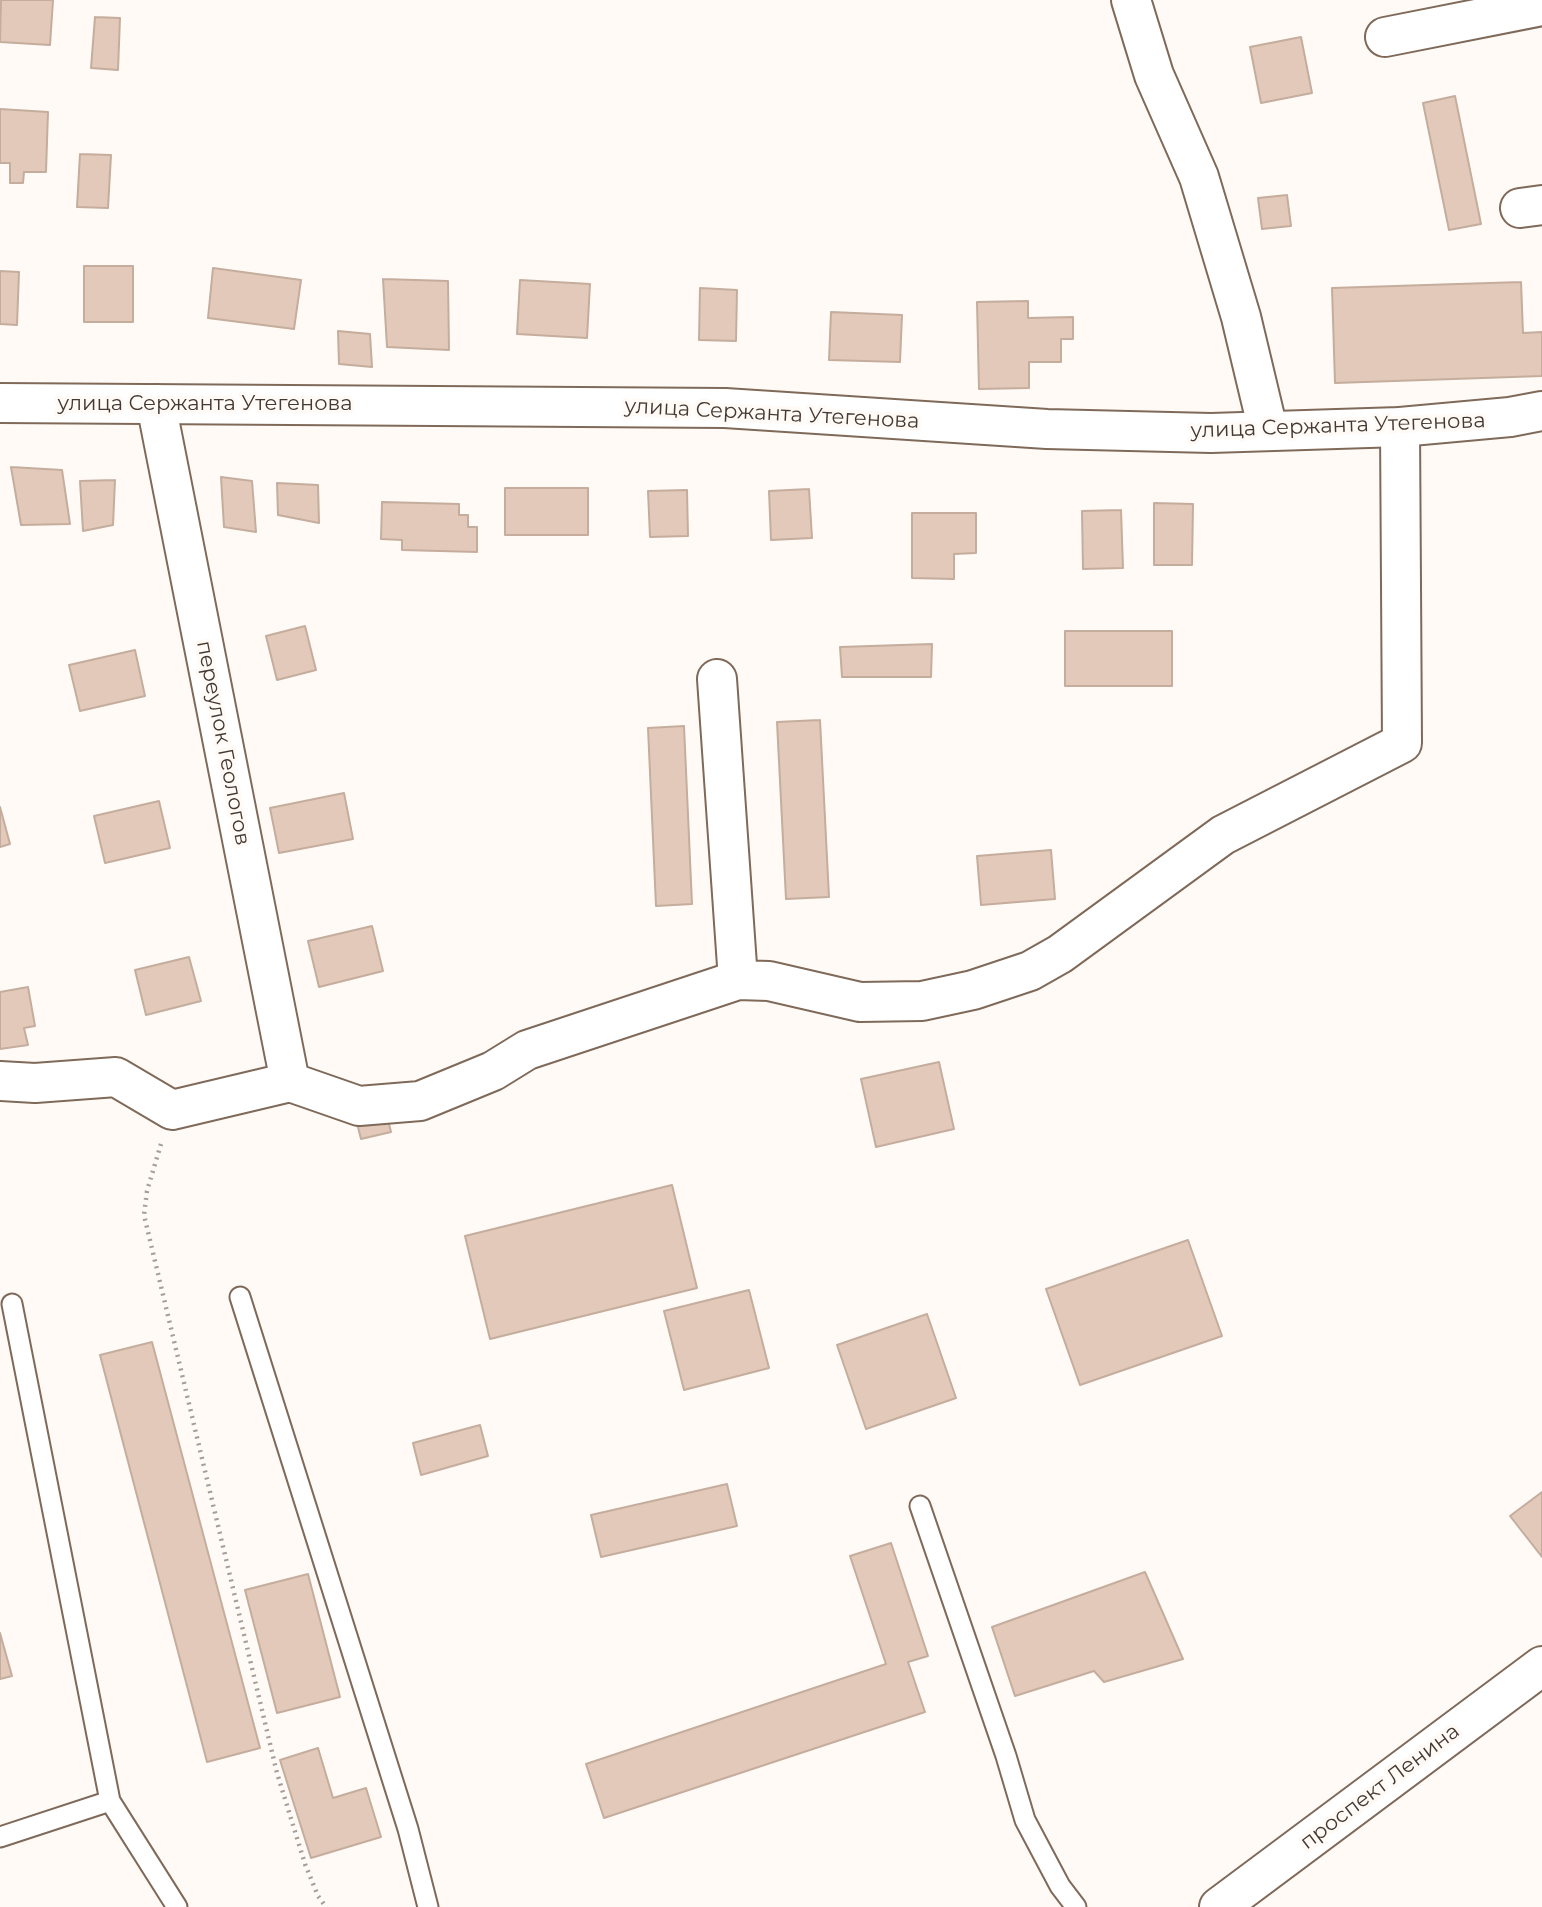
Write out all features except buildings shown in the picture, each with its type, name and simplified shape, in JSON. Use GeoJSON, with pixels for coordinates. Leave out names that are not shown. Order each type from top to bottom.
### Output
{"type":"FeatureCollection","features":[{"type":"Feature","properties":{"kind":"street"},"geometry":{"type":"LineString","coordinates":[[1131,0],[1154,75],[1199,177],[1241,317],[1268,430]]}},
{"type":"Feature","properties":{"kind":"street"},"geometry":{"type":"LineString","coordinates":[[1385,37],[1542,6]]}},
{"type":"Feature","properties":{"kind":"street","name":"улица Сержанта Утегенова"},"geometry":{"type":"LineString","coordinates":[[0,403],[725,408],[1047,429],[1212,433],[1400,427],[1510,417],[1542,411]]}},
{"type":"Feature","properties":{"kind":"street","name":"переулок Геологов"},"geometry":{"type":"LineString","coordinates":[[156,404],[290,1082]]}},
{"type":"Feature","properties":{"kind":"street"},"geometry":{"type":"LineString","coordinates":[[0,1081],[35,1083],[116,1077],[172,1111],[290,1082],[359,1106],[420,1101],[493,1070],[527,1049],[737,979],[769,981],[860,1002],[922,1001],[972,990],[1030,971],[1060,954],[1223,835],[1402,743],[1400,427]]}},
{"type":"Feature","properties":{"kind":"street"},"geometry":{"type":"LineString","coordinates":[[717,679],[737,979]]}},
{"type":"Feature","properties":{"kind":"street","name":"проспект Ленина"},"geometry":{"type":"LineString","coordinates":[[1219,1907],[1542,1666]]}},
{"type":"Feature","properties":{"kind":"lane"},"geometry":{"type":"LineString","coordinates":[[240,1297],[408,1829],[428,1907]]}},
{"type":"Feature","properties":{"kind":"lane"},"geometry":{"type":"LineString","coordinates":[[12,1304],[110,1801],[177,1907]]}},
{"type":"Feature","properties":{"kind":"lane"},"geometry":{"type":"LineString","coordinates":[[920,1506],[1006,1756],[1025,1820],[1060,1886],[1076,1907]]}},
{"type":"Feature","properties":{"kind":"lane"},"geometry":{"type":"LineString","coordinates":[[0,1838],[110,1801]]}},
{"type":"Feature","properties":{"kind":"path"},"geometry":{"type":"LineString","coordinates":[[172,1111],[147,1191],[144,1215],[278,1773],[305,1864],[318,1896],[326,1907]]}}]}
